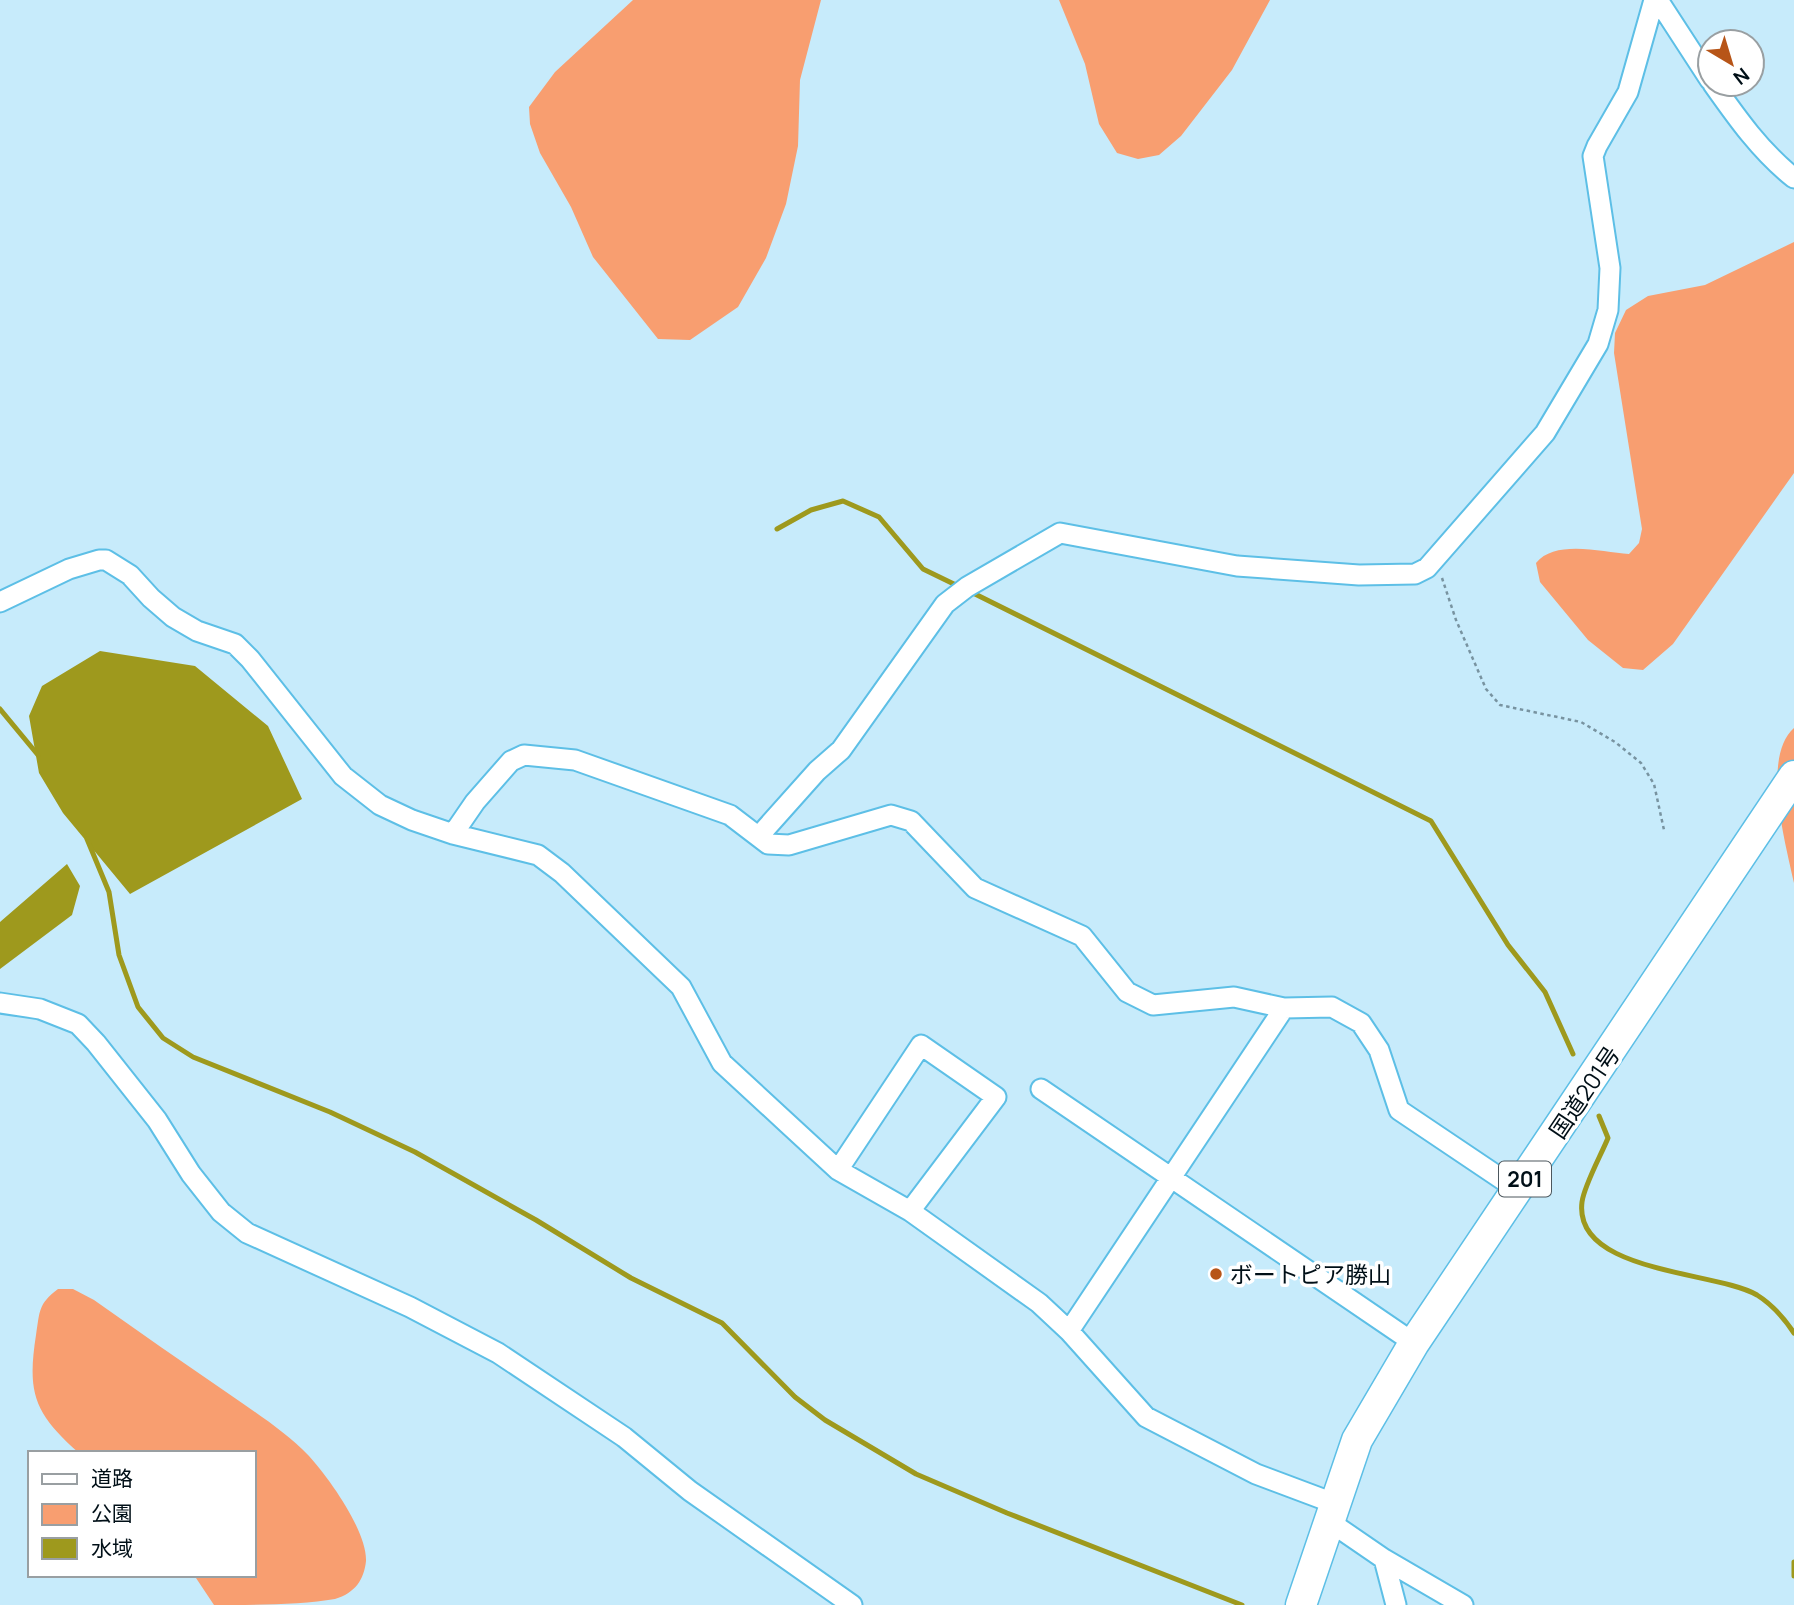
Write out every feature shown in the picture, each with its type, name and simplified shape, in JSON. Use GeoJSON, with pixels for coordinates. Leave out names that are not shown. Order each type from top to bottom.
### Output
{"type":"FeatureCollection","features":[{"type":"Feature","properties":{"kind":"highway","name":"国道201号"},"geometry":{"type":"LineString","coordinates":[[1301,1605],[1357,1440],[1414,1343],[1794,776]]}},
{"type":"Feature","properties":{"kind":"street"},"geometry":{"type":"LineString","coordinates":[[1656,0],[1696,59]]}},
{"type":"Feature","properties":{"kind":"street"},"geometry":{"type":"LineString","coordinates":[[759,836],[817,771],[841,750],[945,604],[967,587],[1060,533],[1237,566],[1359,575],[1415,574],[1427,568],[1545,433],[1598,344],[1608,310],[1610,268],[1593,156],[1628,92],[1656,0]]}},
{"type":"Feature","properties":{"kind":"street"},"geometry":{"type":"LineString","coordinates":[[1723,98],[1747,131],[1778,166],[1794,178]]}},
{"type":"Feature","properties":{"kind":"street"},"geometry":{"type":"LineString","coordinates":[[0,602],[79,566],[99,560],[112,562],[130,575],[173,617],[197,631],[235,644],[250,659],[343,776],[358,790],[402,816],[453,834],[537,855],[562,873],[681,987],[722,1063],[838,1170],[910,1211],[1039,1303],[1069,1331],[1146,1417],[1333,1513],[1384,1559],[1463,1605]]}},
{"type":"Feature","properties":{"kind":"street"},"geometry":{"type":"LineString","coordinates":[[453,834],[475,802],[511,761],[524,755],[575,760],[730,815],[768,844],[789,845],[891,815],[911,821],[975,888],[1082,936],[1127,992],[1153,1006],[1234,997],[1284,1008],[1332,1007],[1361,1023],[1379,1049],[1399,1110],[1518,1190]]}},
{"type":"Feature","properties":{"kind":"street"},"geometry":{"type":"LineString","coordinates":[[0,1003],[40,1009],[78,1024],[157,1120],[191,1174],[221,1212],[247,1233],[410,1307],[498,1353],[624,1437],[690,1491],[852,1605]]}},
{"type":"Feature","properties":{"kind":"street"},"geometry":{"type":"LineString","coordinates":[[1069,1331],[1284,1008]]}},
{"type":"Feature","properties":{"kind":"street"},"geometry":{"type":"LineString","coordinates":[[838,1170],[921,1045],[996,1097],[910,1211]]}},
{"type":"Feature","properties":{"kind":"street"},"geometry":{"type":"LineString","coordinates":[[1041,1089],[1414,1343]]}},
{"type":"Feature","properties":{"kind":"street"},"geometry":{"type":"LineString","coordinates":[[1384,1559],[1396,1605]]}},
{"type":"Feature","properties":{"kind":"path"},"geometry":{"type":"LineString","coordinates":[[1436,558],[1456,620],[1486,690],[1500,705],[1581,722],[1615,742],[1641,763],[1654,784],[1664,830]]}},
{"type":"Feature","properties":{"kind":"green space"},"geometry":{"type":"Polygon","coordinates":[[[633,0],[821,0],[800,80],[798,146],[786,204],[766,258],[738,307],[690,340],[658,339],[593,257],[571,207],[540,153],[530,124],[529,107],[555,72],[633,0]]]}},
{"type":"Feature","properties":{"kind":"green space"},"geometry":{"type":"Polygon","coordinates":[[[1059,0],[1270,0],[1232,70],[1181,136],[1159,155],[1138,159],[1117,153],[1099,124],[1085,64],[1059,0]]]}},
{"type":"Feature","properties":{"kind":"green space"},"geometry":{"type":"Polygon","coordinates":[[[1794,242],[1794,473],[1673,644],[1643,670],[1623,668],[1588,640],[1540,582],[1536,563],[1555,551],[1567,549],[1629,554],[1639,543],[1642,529],[1614,353],[1615,333],[1626,310],[1648,296],[1705,285],[1794,242]]]}},
{"type":"Feature","properties":{"kind":"green space"},"geometry":{"type":"Polygon","coordinates":[[[1794,728],[1794,883],[1782,825],[1777,780],[1784,741],[1794,728]]]}},
{"type":"Feature","properties":{"kind":"green space"},"geometry":{"type":"Polygon","coordinates":[[[58,1289],[73,1289],[94,1300],[270,1423],[309,1456],[354,1520],[365,1549],[363,1574],[353,1589],[335,1599],[322,1601],[214,1605],[195,1577],[256,1577],[256,1451],[77,1451],[43,1413],[34,1387],[33,1355],[39,1314],[47,1299],[58,1289]]]}},
{"type":"Feature","properties":{"kind":"water"},"geometry":{"type":"Polygon","coordinates":[[[100,651],[195,666],[268,726],[302,799],[130,894],[63,813],[39,773],[29,716],[42,686],[100,651]]]}},
{"type":"Feature","properties":{"kind":"water"},"geometry":{"type":"Polygon","coordinates":[[[67,864],[80,886],[72,915],[0,969],[0,922],[67,864]]]}},
{"type":"Feature","properties":{"kind":"waterway"},"geometry":{"type":"LineString","coordinates":[[777,529],[811,510],[843,501],[879,517],[923,569],[960,587]]}},
{"type":"Feature","properties":{"kind":"waterway"},"geometry":{"type":"LineString","coordinates":[[969,591],[1431,821],[1508,945],[1545,992],[1573,1054]]}},
{"type":"Feature","properties":{"kind":"waterway"},"geometry":{"type":"LineString","coordinates":[[0,709],[38,755]]}},
{"type":"Feature","properties":{"kind":"waterway"},"geometry":{"type":"LineString","coordinates":[[87,839],[109,892],[119,955],[138,1007],[163,1038],[193,1057],[330,1112],[415,1152],[536,1220],[631,1278],[722,1323],[795,1397],[825,1420],[916,1474],[1007,1513],[1242,1605]]}},
{"type":"Feature","properties":{"kind":"waterway"},"geometry":{"type":"LineString","coordinates":[[1599,1116],[1608,1138],[1589,1179],[1582,1202],[1585,1225],[1600,1243],[1623,1256],[1651,1266],[1737,1287],[1757,1295],[1778,1312],[1794,1333]]}},
{"type":"Feature","properties":{"kind":"waterway"},"geometry":{"type":"LineString","coordinates":[[1794,1562],[1794,1576]]}},
{"type":"Feature","properties":{"kind":"place","name":"ボートピア勝山"},"geometry":{"type":"Point","coordinates":[1216,1274]}}]}
